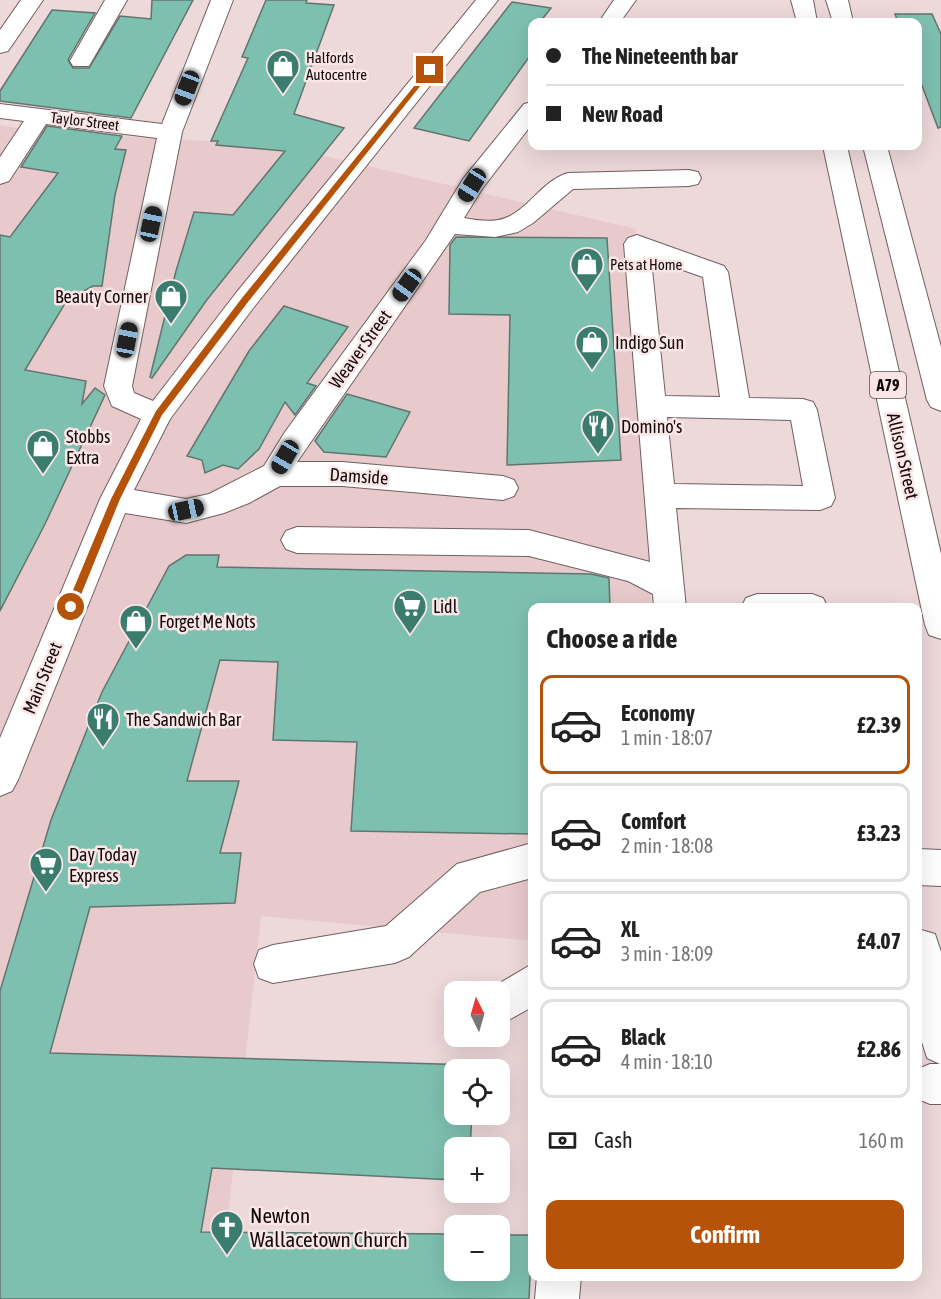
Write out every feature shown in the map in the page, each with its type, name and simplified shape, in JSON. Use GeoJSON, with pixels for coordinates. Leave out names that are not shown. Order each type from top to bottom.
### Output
{"type":"FeatureCollection","features":[{"type":"Feature","properties":{"kind":"street"},"geometry":{"type":"LineString","coordinates":[[0,46],[32,0]]}},
{"type":"Feature","properties":{"kind":"street"},"geometry":{"type":"LineString","coordinates":[[81,61],[116,0]]}},
{"type":"Feature","properties":{"kind":"street"},"geometry":{"type":"LineString","coordinates":[[159,413],[136,407],[122,399],[118,386],[170,132],[222,0]]}},
{"type":"Feature","properties":{"kind":"street","name":"Main Street"},"geometry":{"type":"LineString","coordinates":[[0,780],[115,499],[159,413],[245,300],[487,0]]}},
{"type":"Feature","properties":{"kind":"street"},"geometry":{"type":"LineString","coordinates":[[612,18],[625,0]]}},
{"type":"Feature","properties":{"kind":"street"},"geometry":{"type":"LineString","coordinates":[[802,0],[806,18]]}},
{"type":"Feature","properties":{"kind":"street"},"geometry":{"type":"LineString","coordinates":[[837,0],[842,18]]}},
{"type":"Feature","properties":{"kind":"street","name":"Taylor Street"},"geometry":{"type":"LineString","coordinates":[[0,111],[170,132]]}},
{"type":"Feature","properties":{"kind":"street","name":"Weaver Street"},"geometry":{"type":"LineString","coordinates":[[275,474],[295,440],[448,225],[472,185],[528,114]]}},
{"type":"Feature","properties":{"kind":"street"},"geometry":{"type":"LineString","coordinates":[[0,176],[39,116]]}},
{"type":"Feature","properties":{"kind":"street","name":"Allison Street"},"geometry":{"type":"LineString","coordinates":[[836,150],[941,626]]}},
{"type":"Feature","properties":{"kind":"street","name":"A79"},"geometry":{"type":"LineString","coordinates":[[876,150],[941,400]]}},
{"type":"Feature","properties":{"kind":"street"},"geometry":{"type":"LineString","coordinates":[[448,225],[507,227],[520,220],[551,190],[568,181],[689,178]]}},
{"type":"Feature","properties":{"kind":"street"},"geometry":{"type":"LineString","coordinates":[[669,597],[637,244],[716,272],[736,408]]}},
{"type":"Feature","properties":{"kind":"street"},"geometry":{"type":"LineString","coordinates":[[653,406],[803,410],[820,498],[661,496]]}},
{"type":"Feature","properties":{"kind":"street","name":"Damside"},"geometry":{"type":"LineString","coordinates":[[115,499],[186,510],[213,505],[238,495],[275,474],[342,474],[503,488]]}},
{"type":"Feature","properties":{"kind":"street"},"geometry":{"type":"LineString","coordinates":[[297,540],[529,543],[636,570],[669,597]]}},
{"type":"Feature","properties":{"kind":"street"},"geometry":{"type":"LineString","coordinates":[[273,964],[395,944],[470,877],[528,862]]}},
{"type":"Feature","properties":{"kind":"street"},"geometry":{"type":"LineString","coordinates":[[922,867],[941,868]]}},
{"type":"Feature","properties":{"kind":"street"},"geometry":{"type":"LineString","coordinates":[[922,953],[941,1044]]}},
{"type":"Feature","properties":{"kind":"street"},"geometry":{"type":"LineString","coordinates":[[557,1299],[559,1281]]}},
{"type":"Feature","properties":{"kind":"shaded area"},"geometry":{"type":"Polygon","coordinates":[[[0,125],[42,132],[278,145],[636,229],[651,603],[528,603],[528,941],[261,916],[219,1299],[0,1299],[0,125]]]}},
{"type":"Feature","properties":{"kind":"building"},"geometry":{"type":"Polygon","coordinates":[[[152,0],[193,0],[131,118],[0,101],[0,91],[52,10],[95,13],[68,60],[73,68],[89,68],[120,16],[151,19],[152,0]]]}},
{"type":"Feature","properties":{"kind":"building"},"geometry":{"type":"Polygon","coordinates":[[[266,0],[307,0],[306,3],[334,5],[294,114],[344,128],[206,301],[152,378],[150,377],[176,271],[194,212],[233,215],[285,151],[216,145],[218,141],[211,141],[248,58],[242,57],[266,0]]]}},
{"type":"Feature","properties":{"kind":"building"},"geometry":{"type":"Polygon","coordinates":[[[512,2],[551,8],[543,18],[528,18],[528,59],[469,141],[414,128],[512,2]]]}},
{"type":"Feature","properties":{"kind":"building"},"geometry":{"type":"Polygon","coordinates":[[[895,14],[932,14],[941,34],[941,127],[938,128],[922,86],[922,18],[896,18],[895,14]]]}},
{"type":"Feature","properties":{"kind":"building"},"geometry":{"type":"Polygon","coordinates":[[[47,126],[122,136],[115,149],[126,150],[115,195],[102,286],[93,286],[67,300],[25,370],[86,381],[82,404],[95,388],[105,395],[45,524],[0,611],[0,235],[10,237],[58,173],[21,167],[47,126]]]}},
{"type":"Feature","properties":{"kind":"building"},"geometry":{"type":"Polygon","coordinates":[[[456,237],[607,238],[621,460],[507,465],[510,315],[449,314],[450,245],[456,237]]]}},
{"type":"Feature","properties":{"kind":"building"},"geometry":{"type":"Polygon","coordinates":[[[284,306],[348,327],[307,383],[316,386],[295,415],[285,402],[259,449],[238,469],[223,465],[205,473],[202,460],[187,456],[249,351],[284,306]]]}},
{"type":"Feature","properties":{"kind":"building"},"geometry":{"type":"Polygon","coordinates":[[[347,394],[410,412],[386,457],[324,452],[315,441],[347,394]]]}},
{"type":"Feature","properties":{"kind":"building"},"geometry":{"type":"Polygon","coordinates":[[[186,555],[219,555],[217,567],[591,574],[609,578],[610,603],[528,603],[528,834],[351,831],[357,742],[273,740],[278,662],[220,660],[187,781],[239,781],[220,853],[241,853],[235,903],[90,907],[50,1053],[444,1064],[444,1125],[471,1125],[471,1137],[444,1137],[444,1180],[212,1168],[201,1232],[444,1234],[444,1281],[510,1281],[510,1235],[528,1235],[529,1299],[0,1299],[0,991],[51,820],[102,692],[169,566],[186,555]]]}},
{"type":"Feature","properties":{"kind":"place","name":"Halfords Autocentre"},"geometry":{"type":"Point","coordinates":[283,95]}},
{"type":"Feature","properties":{"kind":"place","name":"Pets at Home"},"geometry":{"type":"Point","coordinates":[587,293]}},
{"type":"Feature","properties":{"kind":"place","name":"Beauty Corner"},"geometry":{"type":"Point","coordinates":[171,325]}},
{"type":"Feature","properties":{"kind":"place","name":"Indigo Sun"},"geometry":{"type":"Point","coordinates":[592,371]}},
{"type":"Feature","properties":{"kind":"place","name":"Domino's"},"geometry":{"type":"Point","coordinates":[598,455]}},
{"type":"Feature","properties":{"kind":"place","name":"Stobbs Extra"},"geometry":{"type":"Point","coordinates":[43,475]}},
{"type":"Feature","properties":{"kind":"place","name":"Lidl"},"geometry":{"type":"Point","coordinates":[410,635]}},
{"type":"Feature","properties":{"kind":"place","name":"Forget Me Nots"},"geometry":{"type":"Point","coordinates":[136,650]}},
{"type":"Feature","properties":{"kind":"place","name":"The Sandwich Bar"},"geometry":{"type":"Point","coordinates":[103,748]}},
{"type":"Feature","properties":{"kind":"place","name":"Day Today Express"},"geometry":{"type":"Point","coordinates":[46,893]}},
{"type":"Feature","properties":{"kind":"place","name":"Newton Wallacetown Church"},"geometry":{"type":"Point","coordinates":[227,1256]}},
{"type":"Feature","properties":{"kind":"route"},"geometry":{"type":"LineString","coordinates":[[71,607],[115,499],[159,413],[245,300],[430,70]]}}]}
